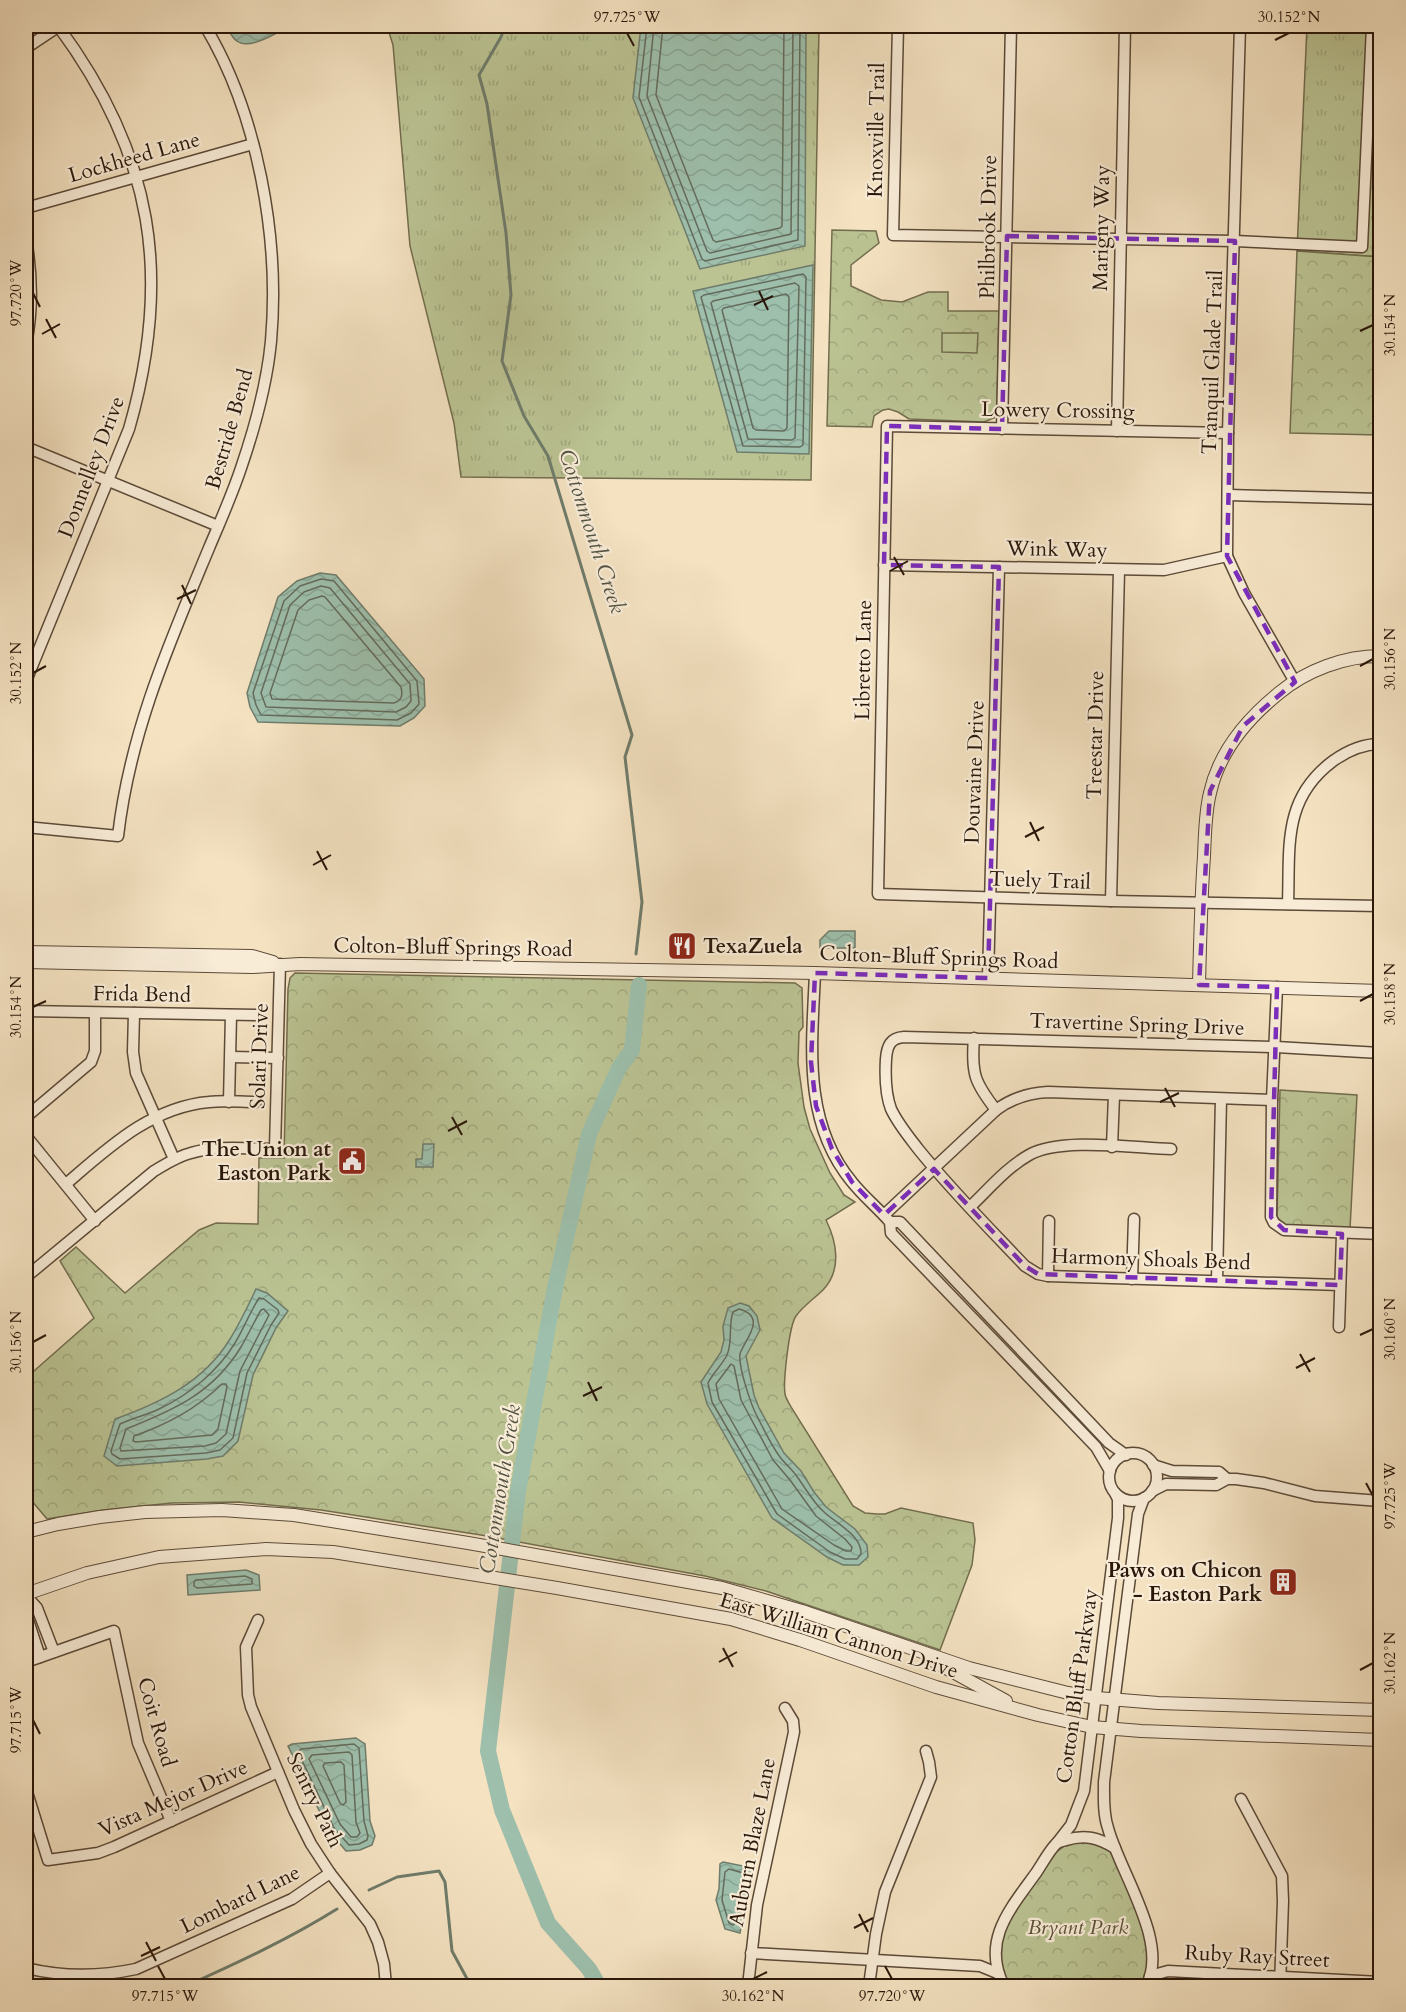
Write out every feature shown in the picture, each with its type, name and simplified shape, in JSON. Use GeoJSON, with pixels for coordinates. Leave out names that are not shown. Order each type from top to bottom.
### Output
{"type":"FeatureCollection","features":[{"type":"Feature","properties":{"kind":"street"},"geometry":{"type":"LineString","coordinates":[[26,48],[58,26]]}},
{"type":"Feature","properties":{"kind":"street","name":"Donnelley Drive"},"geometry":{"type":"LineString","coordinates":[[27,675],[129,429],[140,392],[152,315],[150,243],[137,178],[114,115],[93,78],[58,26]]}},
{"type":"Feature","properties":{"kind":"street","name":"Bestride Bend"},"geometry":{"type":"LineString","coordinates":[[26,827],[118,837],[127,779],[138,732],[155,681],[241,471],[266,378],[271,342],[272,285],[269,222],[263,184],[253,144],[232,83],[205,26]]}},
{"type":"Feature","properties":{"kind":"street","name":"Knoxville Trail"},"geometry":{"type":"LineString","coordinates":[[898,26],[893,235],[1007,236]]}},
{"type":"Feature","properties":{"kind":"street","name":"Philbrook Drive"},"geometry":{"type":"LineString","coordinates":[[1002,429],[1011,26]]}},
{"type":"Feature","properties":{"kind":"street","name":"Marigny Way"},"geometry":{"type":"LineString","coordinates":[[1117,430],[1125,26]]}},
{"type":"Feature","properties":{"kind":"street","name":"Tranquil Glade Trail"},"geometry":{"type":"LineString","coordinates":[[1240,26],[1228,433],[1227,556],[1244,593],[1295,682]]}},
{"type":"Feature","properties":{"kind":"street"},"geometry":{"type":"LineString","coordinates":[[1007,236],[1234,241],[1362,247],[1372,26]]}},
{"type":"Feature","properties":{"kind":"street","name":"Lockheed Lane"},"geometry":{"type":"LineString","coordinates":[[26,208],[253,144]]}},
{"type":"Feature","properties":{"kind":"street"},"geometry":{"type":"LineString","coordinates":[[26,239],[31,286],[26,344]]}},
{"type":"Feature","properties":{"kind":"street","name":"Lowery Crossing"},"geometry":{"type":"LineString","coordinates":[[886,426],[1228,433]]}},
{"type":"Feature","properties":{"kind":"street","name":"Libretto Lane"},"geometry":{"type":"LineString","coordinates":[[878,894],[886,426]]}},
{"type":"Feature","properties":{"kind":"street"},"geometry":{"type":"LineString","coordinates":[[26,447],[218,526]]}},
{"type":"Feature","properties":{"kind":"street"},"geometry":{"type":"LineString","coordinates":[[1229,495],[1380,499]]}},
{"type":"Feature","properties":{"kind":"street","name":"Wink Way"},"geometry":{"type":"LineString","coordinates":[[884,565],[1164,570],[1227,556]]}},
{"type":"Feature","properties":{"kind":"street","name":"Douvaine Drive"},"geometry":{"type":"LineString","coordinates":[[988,978],[999,567]]}},
{"type":"Feature","properties":{"kind":"street","name":"Treestar Drive"},"geometry":{"type":"LineString","coordinates":[[1111,901],[1119,570]]}},
{"type":"Feature","properties":{"kind":"street"},"geometry":{"type":"LineString","coordinates":[[1199,985],[1206,820],[1210,791],[1222,761],[1243,726],[1274,697],[1295,682],[1341,661],[1380,656]]}},
{"type":"Feature","properties":{"kind":"street"},"geometry":{"type":"LineString","coordinates":[[1288,904],[1293,819],[1302,794],[1321,770],[1337,758],[1362,746],[1380,744]]}},
{"type":"Feature","properties":{"kind":"street","name":"Tuely Trail"},"geometry":{"type":"LineString","coordinates":[[878,894],[1380,906]]}},
{"type":"Feature","properties":{"kind":"street","name":"Colton-Bluff Springs Road"},"geometry":{"type":"LineString","coordinates":[[26,952],[252,956],[280,964]]}},
{"type":"Feature","properties":{"kind":"street","name":"Colton-Bluff Springs Road"},"geometry":{"type":"LineString","coordinates":[[26,962],[252,967],[280,964],[815,973],[1380,991]]}},
{"type":"Feature","properties":{"kind":"street","name":"Solari Drive"},"geometry":{"type":"LineString","coordinates":[[174,1159],[192,1152],[213,1149],[275,1149],[280,964]]}},
{"type":"Feature","properties":{"kind":"street"},"geometry":{"type":"LineString","coordinates":[[815,973],[811,1062],[816,1106],[841,1166],[852,1182],[887,1219],[890,1232],[1096,1447],[1110,1471]]}},
{"type":"Feature","properties":{"kind":"street"},"geometry":{"type":"LineString","coordinates":[[1277,987],[1272,1100],[1271,1217],[1274,1223],[1284,1230],[1380,1234]]}},
{"type":"Feature","properties":{"kind":"street","name":"Frida Bend"},"geometry":{"type":"LineString","coordinates":[[26,1011],[257,1015]]}},
{"type":"Feature","properties":{"kind":"street"},"geometry":{"type":"LineString","coordinates":[[26,1117],[92,1062],[95,1051],[95,1013]]}},
{"type":"Feature","properties":{"kind":"street"},"geometry":{"type":"LineString","coordinates":[[26,1276],[154,1171],[174,1159],[136,1073],[133,1052],[134,1013]]}},
{"type":"Feature","properties":{"kind":"street"},"geometry":{"type":"LineString","coordinates":[[229,1101],[231,1015]]}},
{"type":"Feature","properties":{"kind":"street","name":"Travertine Spring Drive"},"geometry":{"type":"LineString","coordinates":[[893,1040],[904,1037],[974,1038],[1275,1047],[1380,1053]]}},
{"type":"Feature","properties":{"kind":"street"},"geometry":{"type":"LineString","coordinates":[[974,1038],[973,1063],[977,1084],[996,1110]]}},
{"type":"Feature","properties":{"kind":"street","name":"Harmony Shoals Bend"},"geometry":{"type":"LineString","coordinates":[[893,1040],[887,1050],[885,1076],[891,1107],[897,1120],[934,1169],[1025,1266],[1038,1274],[1340,1285]]}},
{"type":"Feature","properties":{"kind":"street"},"geometry":{"type":"LineString","coordinates":[[231,1057],[278,1058]]}},
{"type":"Feature","properties":{"kind":"street"},"geometry":{"type":"LineString","coordinates":[[887,1219],[934,1169],[996,1110],[1011,1100],[1036,1093],[1272,1100]]}},
{"type":"Feature","properties":{"kind":"street"},"geometry":{"type":"LineString","coordinates":[[1112,1147],[1114,1095]]}},
{"type":"Feature","properties":{"kind":"street"},"geometry":{"type":"LineString","coordinates":[[1217,1281],[1221,1099]]}},
{"type":"Feature","properties":{"kind":"street"},"geometry":{"type":"LineString","coordinates":[[66,1184],[122,1138],[155,1117],[190,1105],[208,1102],[256,1102]]}},
{"type":"Feature","properties":{"kind":"street"},"geometry":{"type":"LineString","coordinates":[[26,1136],[95,1221]]}},
{"type":"Feature","properties":{"kind":"street"},"geometry":{"type":"LineString","coordinates":[[970,1208],[1008,1171],[1031,1154],[1059,1146],[1171,1149]]}},
{"type":"Feature","properties":{"kind":"street"},"geometry":{"type":"LineString","coordinates":[[887,1219],[900,1222],[1109,1443],[1126,1455]]}},
{"type":"Feature","properties":{"kind":"street"},"geometry":{"type":"LineString","coordinates":[[1132,1279],[1134,1219]]}},
{"type":"Feature","properties":{"kind":"street"},"geometry":{"type":"LineString","coordinates":[[1048,1276],[1050,1221]]}},
{"type":"Feature","properties":{"kind":"street"},"geometry":{"type":"LineString","coordinates":[[1339,1327],[1342,1234]]}},
{"type":"Feature","properties":{"kind":"street"},"geometry":{"type":"LineString","coordinates":[[1227,1479],[1219,1472],[1172,1471],[1153,1465],[1142,1456],[1126,1455],[1118,1459],[1110,1471],[1109,1480],[1115,1493],[1126,1500],[1136,1501],[1166,1484],[1216,1485],[1227,1479],[1264,1483],[1315,1496],[1380,1500]]}},
{"type":"Feature","properties":{"kind":"street"},"geometry":{"type":"LineString","coordinates":[[1148,1494],[1156,1476],[1153,1465]]}},
{"type":"Feature","properties":{"kind":"street","name":"Cotton Bluff Parkway"},"geometry":{"type":"LineString","coordinates":[[997,1973],[995,1956],[997,1937],[1007,1913],[1071,1824],[1084,1791],[1119,1514],[1118,1499],[1115,1493]]}},
{"type":"Feature","properties":{"kind":"street","name":"Cotton Bluff Parkway"},"geometry":{"type":"LineString","coordinates":[[1148,1494],[1138,1514],[1104,1797],[1107,1826],[1151,1935],[1154,1961]]}},
{"type":"Feature","properties":{"kind":"street","name":"East William Cannon Drive"},"geometry":{"type":"LineString","coordinates":[[26,1532],[58,1524],[145,1512],[222,1510],[294,1515],[722,1588],[880,1637],[969,1668],[1034,1686],[1097,1698],[1158,1703],[1380,1710]]}},
{"type":"Feature","properties":{"kind":"street","name":"East William Cannon Drive"},"geometry":{"type":"LineString","coordinates":[[26,1595],[87,1573],[159,1557],[266,1549],[333,1552],[731,1619],[936,1687],[1092,1727],[1380,1740]]}},
{"type":"Feature","properties":{"kind":"street"},"geometry":{"type":"LineString","coordinates":[[26,1595],[37,1608],[54,1652],[26,1662]]}},
{"type":"Feature","properties":{"kind":"street"},"geometry":{"type":"LineString","coordinates":[[26,1614],[40,1657]]}},
{"type":"Feature","properties":{"kind":"street","name":"Sentry Path"},"geometry":{"type":"LineString","coordinates":[[258,1620],[246,1647],[248,1695],[251,1707],[307,1836],[330,1873],[370,1924],[384,1964],[386,1986]]}},
{"type":"Feature","properties":{"kind":"street","name":"Coit Road"},"geometry":{"type":"LineString","coordinates":[[54,1652],[114,1631],[138,1743],[171,1821]]}},
{"type":"Feature","properties":{"kind":"street","name":"East William Cannon Drive"},"geometry":{"type":"LineString","coordinates":[[880,1637],[927,1658],[1038,1715]]}},
{"type":"Feature","properties":{"kind":"street","name":"Auburn Blaze Lane"},"geometry":{"type":"LineString","coordinates":[[748,1986],[757,1905],[794,1732],[793,1721],[785,1708]]}},
{"type":"Feature","properties":{"kind":"street"},"geometry":{"type":"LineString","coordinates":[[869,1986],[885,1892],[931,1778],[930,1762],[926,1751]]}},
{"type":"Feature","properties":{"kind":"street","name":"Vista Mejor Drive"},"geometry":{"type":"LineString","coordinates":[[26,1789],[48,1860],[98,1852],[114,1847],[278,1772]]}},
{"type":"Feature","properties":{"kind":"street"},"geometry":{"type":"LineString","coordinates":[[1241,1799],[1282,1876],[1280,1982]]}},
{"type":"Feature","properties":{"kind":"street"},"geometry":{"type":"LineString","coordinates":[[1058,1843],[1081,1837],[1097,1839],[1115,1848]]}},
{"type":"Feature","properties":{"kind":"street","name":"Lombard Lane"},"geometry":{"type":"LineString","coordinates":[[26,1968],[45,1973],[85,1976],[136,1969],[292,1899],[330,1873]]}},
{"type":"Feature","properties":{"kind":"street"},"geometry":{"type":"LineString","coordinates":[[751,1953],[980,1966],[997,1973],[1004,1986]]}},
{"type":"Feature","properties":{"kind":"street"},"geometry":{"type":"LineString","coordinates":[[980,1966],[995,1956]]}},
{"type":"Feature","properties":{"kind":"street"},"geometry":{"type":"LineString","coordinates":[[1154,1961],[1168,1971],[1148,1981],[1154,1961]]}},
{"type":"Feature","properties":{"kind":"street","name":"Ruby Ray Street"},"geometry":{"type":"LineString","coordinates":[[1168,1971],[1280,1982],[1380,1982]]}},
{"type":"Feature","properties":{"kind":"highlighted area"},"geometry":{"type":"Polygon","coordinates":[[[1007,236],[1235,241],[1227,556],[1295,682],[1243,726],[1210,791],[1199,985],[1277,987],[1271,1217],[1284,1230],[1342,1234],[1340,1285],[1038,1274],[1025,1266],[934,1169],[884,1215],[852,1182],[832,1149],[816,1106],[811,1062],[815,973],[988,978],[999,567],[884,565],[887,426],[1002,429],[1007,236]]]}},
{"type":"Feature","properties":{"kind":"green space"},"geometry":{"type":"Polygon","coordinates":[[[387,26],[819,26],[811,480],[461,477],[454,423],[410,246],[393,45],[387,26]]]}},
{"type":"Feature","properties":{"kind":"green space"},"geometry":{"type":"Polygon","coordinates":[[[1307,26],[1380,26],[1380,257],[1297,251],[1307,26]]]}},
{"type":"Feature","properties":{"kind":"green space"},"geometry":{"type":"Polygon","coordinates":[[[832,230],[876,231],[879,243],[851,265],[851,286],[881,300],[902,302],[928,292],[948,292],[948,311],[999,311],[997,411],[994,418],[984,422],[909,419],[889,409],[874,416],[872,427],[827,426],[832,230]]]}},
{"type":"Feature","properties":{"kind":"green space"},"geometry":{"type":"Polygon","coordinates":[[[1297,251],[1380,257],[1380,435],[1290,433],[1297,251]]]}},
{"type":"Feature","properties":{"kind":"green space"},"geometry":{"type":"Polygon","coordinates":[[[942,333],[978,333],[977,353],[942,352],[942,333]]]}},
{"type":"Feature","properties":{"kind":"green space"},"geometry":{"type":"Polygon","coordinates":[[[295,973],[795,983],[802,988],[803,1027],[799,1032],[798,1063],[804,1107],[810,1129],[830,1173],[844,1195],[855,1202],[826,1220],[835,1247],[833,1274],[823,1290],[799,1312],[793,1322],[787,1354],[785,1394],[853,1506],[865,1513],[885,1514],[901,1508],[973,1523],[975,1540],[972,1565],[940,1650],[766,1591],[705,1576],[481,1535],[321,1510],[239,1502],[172,1503],[103,1510],[47,1519],[26,1494],[26,1378],[94,1318],[60,1261],[76,1247],[125,1293],[199,1230],[216,1223],[258,1224],[259,1158],[284,1158],[288,989],[290,978],[295,973]]]}},
{"type":"Feature","properties":{"kind":"green space"},"geometry":{"type":"Polygon","coordinates":[[[1280,1090],[1357,1095],[1350,1229],[1284,1225],[1277,1217],[1280,1090]]]}},
{"type":"Feature","properties":{"kind":"green space","name":"Bryant Park"},"geometry":{"type":"Polygon","coordinates":[[[1085,1840],[1100,1844],[1114,1854],[1144,1929],[1150,1958],[1143,1986],[1008,1986],[1002,1972],[1000,1957],[1000,1946],[1007,1926],[1049,1860],[1068,1844],[1085,1840]]]}},
{"type":"Feature","properties":{"kind":"water"},"geometry":{"type":"Polygon","coordinates":[[[226,26],[290,26],[264,40],[249,44],[235,40],[226,26]]]}},
{"type":"Feature","properties":{"kind":"water"},"geometry":{"type":"Polygon","coordinates":[[[641,26],[806,26],[805,246],[700,269],[633,98],[641,26]]]}},
{"type":"Feature","properties":{"kind":"water"},"geometry":{"type":"Polygon","coordinates":[[[813,265],[809,454],[737,452],[693,291],[813,265]]]}},
{"type":"Feature","properties":{"kind":"water"},"geometry":{"type":"Polygon","coordinates":[[[320,573],[336,575],[424,679],[425,706],[414,718],[400,726],[258,722],[250,707],[247,693],[278,597],[297,581],[320,573]]]}},
{"type":"Feature","properties":{"kind":"water"},"geometry":{"type":"Polygon","coordinates":[[[829,931],[855,931],[855,948],[820,948],[820,940],[829,931]]]}},
{"type":"Feature","properties":{"kind":"water"},"geometry":{"type":"Polygon","coordinates":[[[423,1144],[434,1144],[433,1167],[416,1167],[416,1159],[422,1159],[423,1144]]]}},
{"type":"Feature","properties":{"kind":"water"},"geometry":{"type":"Polygon","coordinates":[[[256,1289],[267,1293],[288,1311],[276,1328],[253,1375],[238,1441],[223,1456],[207,1459],[117,1466],[104,1456],[115,1419],[164,1398],[194,1379],[219,1354],[230,1339],[256,1289]]]}},
{"type":"Feature","properties":{"kind":"water"},"geometry":{"type":"Polygon","coordinates":[[[740,1303],[749,1306],[757,1316],[760,1330],[746,1356],[759,1408],[784,1453],[801,1471],[814,1492],[826,1507],[855,1529],[867,1545],[868,1557],[859,1565],[843,1565],[827,1557],[772,1518],[707,1404],[701,1382],[721,1352],[724,1340],[723,1326],[728,1308],[740,1303]]]}},
{"type":"Feature","properties":{"kind":"water"},"geometry":{"type":"Polygon","coordinates":[[[246,1570],[259,1575],[260,1590],[188,1595],[187,1575],[246,1570]]]}},
{"type":"Feature","properties":{"kind":"water"},"geometry":{"type":"Polygon","coordinates":[[[356,1738],[365,1744],[370,1821],[375,1836],[372,1845],[360,1850],[346,1851],[329,1831],[288,1746],[356,1738]]]}},
{"type":"Feature","properties":{"kind":"water"},"geometry":{"type":"Polygon","coordinates":[[[723,1862],[753,1868],[740,1933],[725,1929],[716,1900],[720,1864],[723,1862]]]}},
{"type":"Feature","properties":{"kind":"waterway","name":"Cottonmouth Creek"},"geometry":{"type":"LineString","coordinates":[[505,26],[479,75],[487,104],[506,233],[511,295],[502,361],[524,416],[548,456],[632,735],[625,757],[642,902],[636,954]]}},
{"type":"Feature","properties":{"kind":"waterway","name":"Cottonmouth Creek"},"geometry":{"type":"LineString","coordinates":[[599,1986],[589,1969],[548,1923],[502,1810],[488,1751],[518,1491],[555,1288],[589,1134],[619,1068],[632,1050],[639,985]]}},
{"type":"Feature","properties":{"kind":"waterway"},"geometry":{"type":"LineString","coordinates":[[369,1890],[397,1877],[439,1871],[445,1882],[452,1951],[471,1986]]}},
{"type":"Feature","properties":{"kind":"waterway"},"geometry":{"type":"LineString","coordinates":[[186,1986],[282,1940],[337,1909]]}},
{"type":"Feature","properties":{"kind":"place","name":"TexaZuela"},"geometry":{"type":"Point","coordinates":[682,946]}},
{"type":"Feature","properties":{"kind":"place","name":"The Union at Easton Park"},"geometry":{"type":"Point","coordinates":[352,1161]}},
{"type":"Feature","properties":{"kind":"place","name":"Paws on Chicon - Easton Park"},"geometry":{"type":"Point","coordinates":[1283,1582]}}]}
